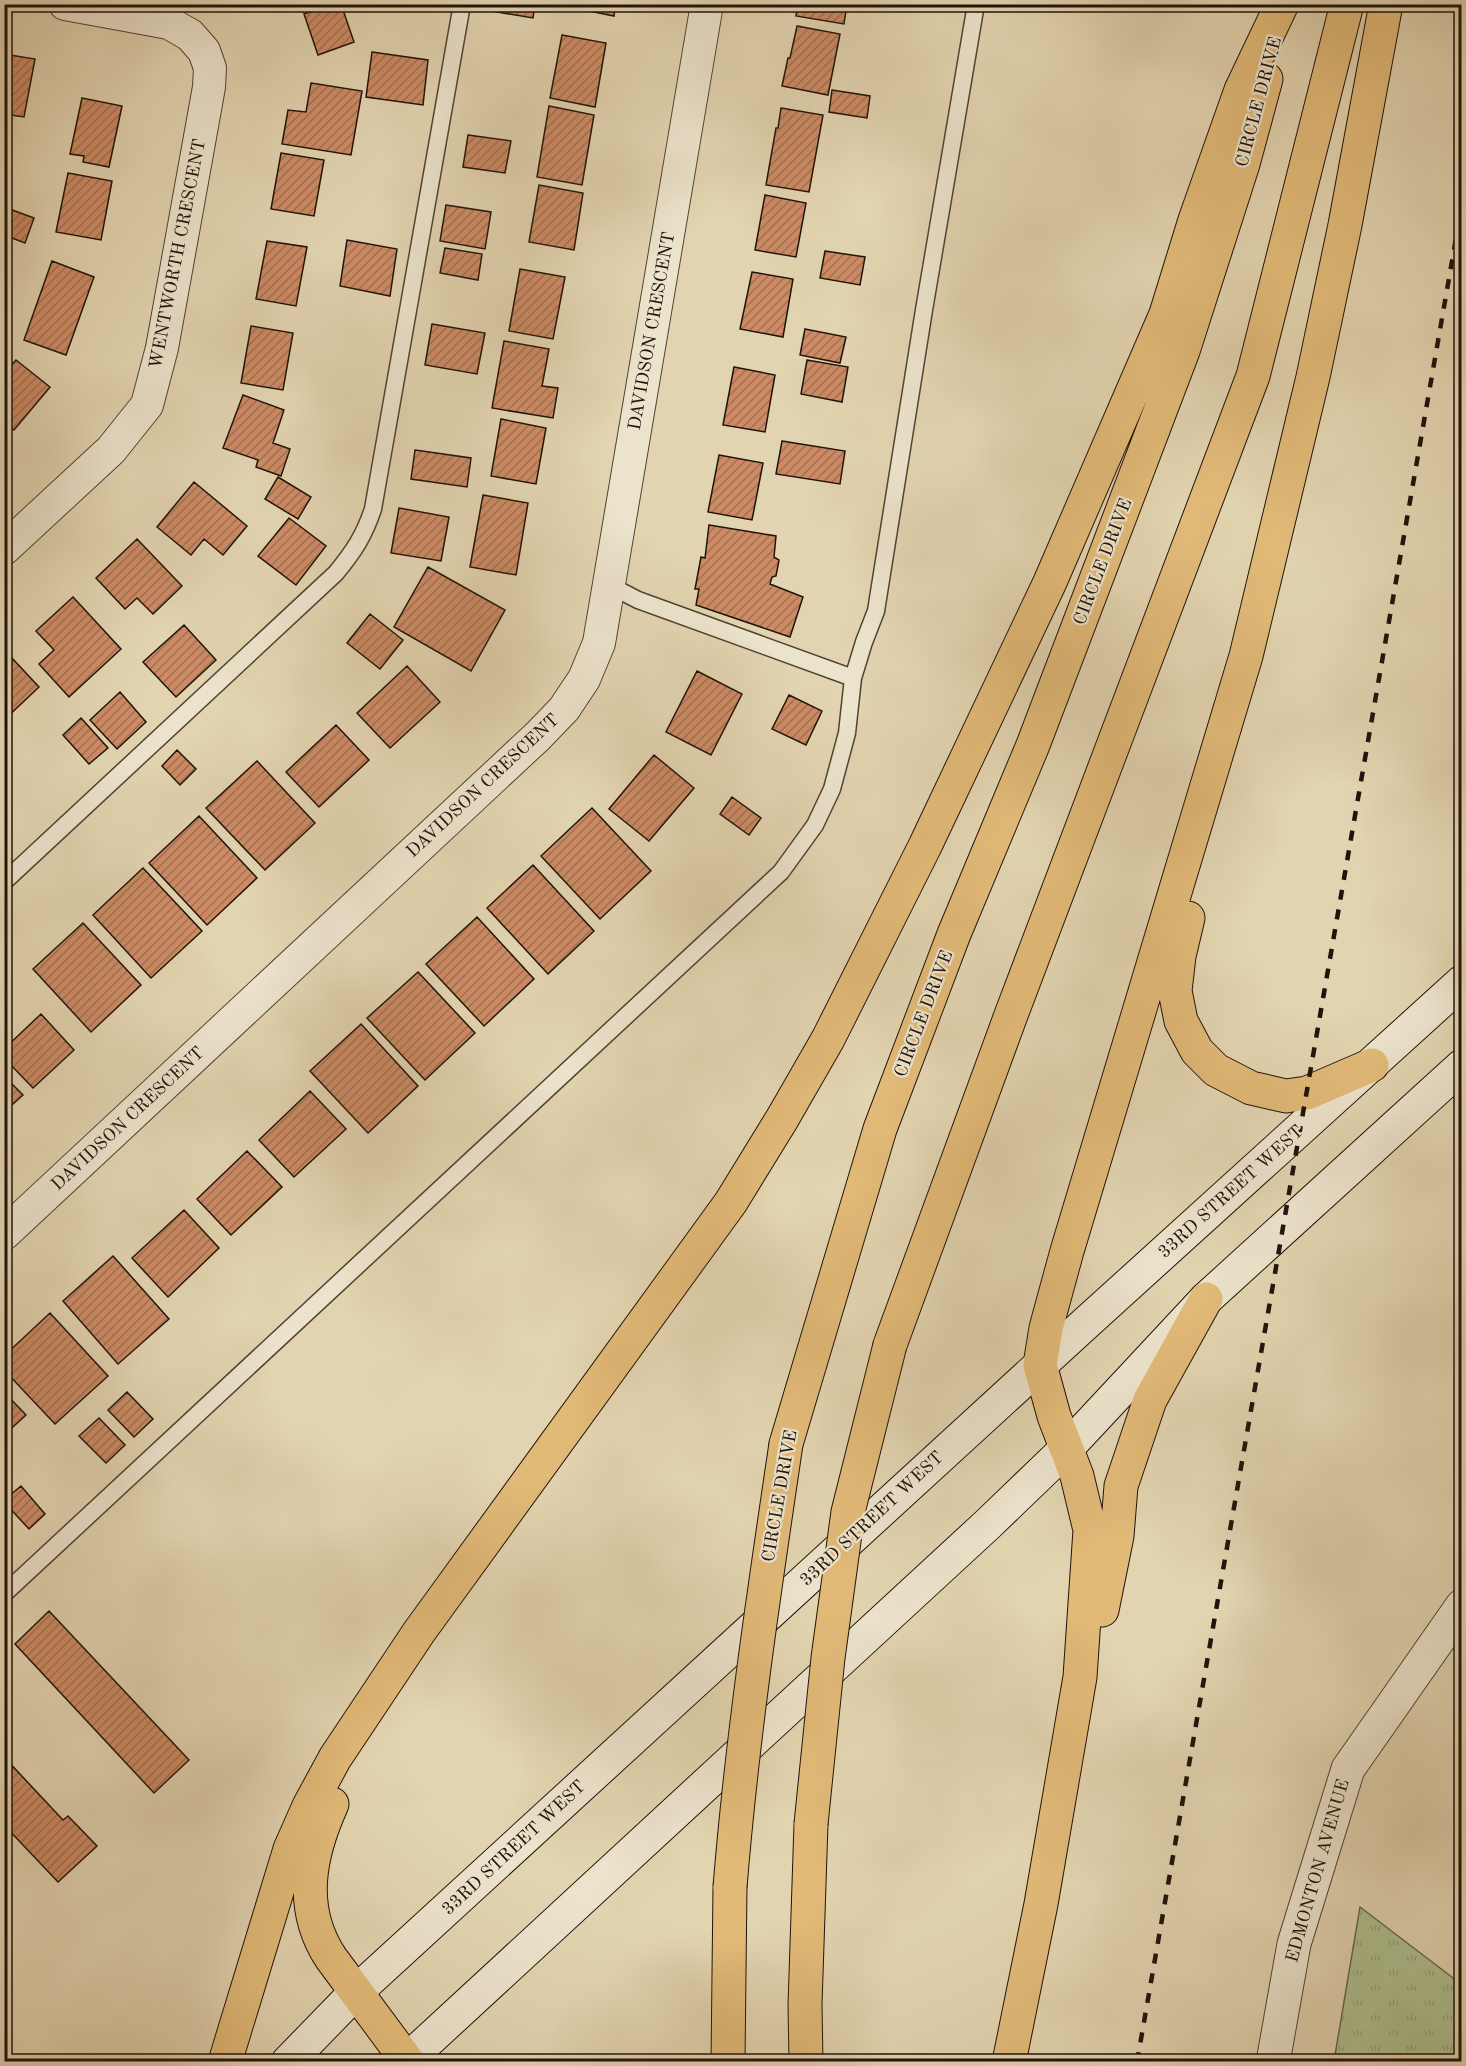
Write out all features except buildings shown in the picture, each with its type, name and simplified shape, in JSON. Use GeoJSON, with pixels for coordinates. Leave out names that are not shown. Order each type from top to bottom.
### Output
{"type":"FeatureCollection","features":[{"type":"Feature","properties":{"kind":"highway","name":"CIRCLE DRIVE"},"geometry":{"type":"LineString","coordinates":[[728,2061],[730,1887],[738,1788],[755,1652],[786,1444],[880,1129],[954,934],[1033,745],[1183,351],[1243,164],[1283,4]]}},
{"type":"Feature","properties":{"kind":"highway"},"geometry":{"type":"LineString","coordinates":[[225,2061],[290,1848],[335,1758],[419,1632],[731,1202],[828,1039],[930,836],[1050,582],[1166,314],[1195,220],[1241,90],[1283,4]]}},
{"type":"Feature","properties":{"kind":"highway"},"geometry":{"type":"LineString","coordinates":[[806,2061],[805,2005],[811,1824],[828,1658],[848,1512],[890,1346],[1019,992],[1253,376],[1347,4]]}},
{"type":"Feature","properties":{"kind":"highway"},"geometry":{"type":"LineString","coordinates":[[1009,2061],[1041,1904],[1080,1677],[1090,1530],[1077,1476],[1054,1416],[1040,1365],[1046,1328],[1058,1281],[1246,656],[1316,365],[1345,225],[1386,4]]}},
{"type":"Feature","properties":{"kind":"highway"},"geometry":{"type":"LineString","coordinates":[[1246,656],[1229,756],[1179,956],[1175,991],[1182,1021],[1197,1051],[1216,1070],[1240,1084],[1266,1093],[1286,1096],[1307,1093],[1372,1065]]}},
{"type":"Feature","properties":{"kind":"highway"},"geometry":{"type":"LineString","coordinates":[[1080,1677],[1099,1623],[1117,1536],[1121,1486],[1149,1400],[1206,1299]]}},
{"type":"Feature","properties":{"kind":"highway"},"geometry":{"type":"LineString","coordinates":[[407,2061],[323,1947],[311,1915],[309,1886],[313,1856],[325,1818],[349,1767],[392,1694],[440,1622],[483,1544]]}},
{"type":"Feature","properties":{"kind":"main road","name":"33RD STREET WEST"},"geometry":{"type":"LineString","coordinates":[[288,2061],[356,1992],[1461,982]]}},
{"type":"Feature","properties":{"kind":"main road"},"geometry":{"type":"LineString","coordinates":[[407,2061],[988,1524],[1067,1448],[1206,1299],[1461,1066]]}},
{"type":"Feature","properties":{"kind":"main road","name":"EDMONTON AVENUE"},"geometry":{"type":"LineString","coordinates":[[1273,2061],[1294,1944],[1348,1769],[1461,1606]]}},
{"type":"Feature","properties":{"kind":"street","name":"WENTWORTH CRESCENT"},"geometry":{"type":"LineString","coordinates":[[4,549],[111,450],[147,405],[162,348],[210,87],[210,68],[204,51],[190,35],[170,23],[65,4]]}},
{"type":"Feature","properties":{"kind":"street","name":"DAVIDSON CRESCENT"},"geometry":{"type":"LineString","coordinates":[[4,1234],[521,752],[564,709],[584,678],[599,643],[707,4]]}},
{"type":"Feature","properties":{"kind":"lane"},"geometry":{"type":"LineString","coordinates":[[4,882],[336,573],[354,552],[366,531],[373,509],[462,4]]}},
{"type":"Feature","properties":{"kind":"lane"},"geometry":{"type":"LineString","coordinates":[[4,1594],[781,872],[815,825],[832,789],[847,733],[853,678],[876,611],[976,4]]}},
{"type":"Feature","properties":{"kind":"lane"},"geometry":{"type":"LineString","coordinates":[[609,585],[638,600],[853,678]]}},
{"type":"Feature","properties":{"kind":"green space"},"geometry":{"type":"Polygon","coordinates":[[[1360,1907],[1461,1984],[1461,2061],[1334,2061],[1360,1907]]]}},
{"type":"Feature","properties":{"kind":"railway"},"geometry":{"type":"LineString","coordinates":[[1137,2062],[1462,204]]}}]}
